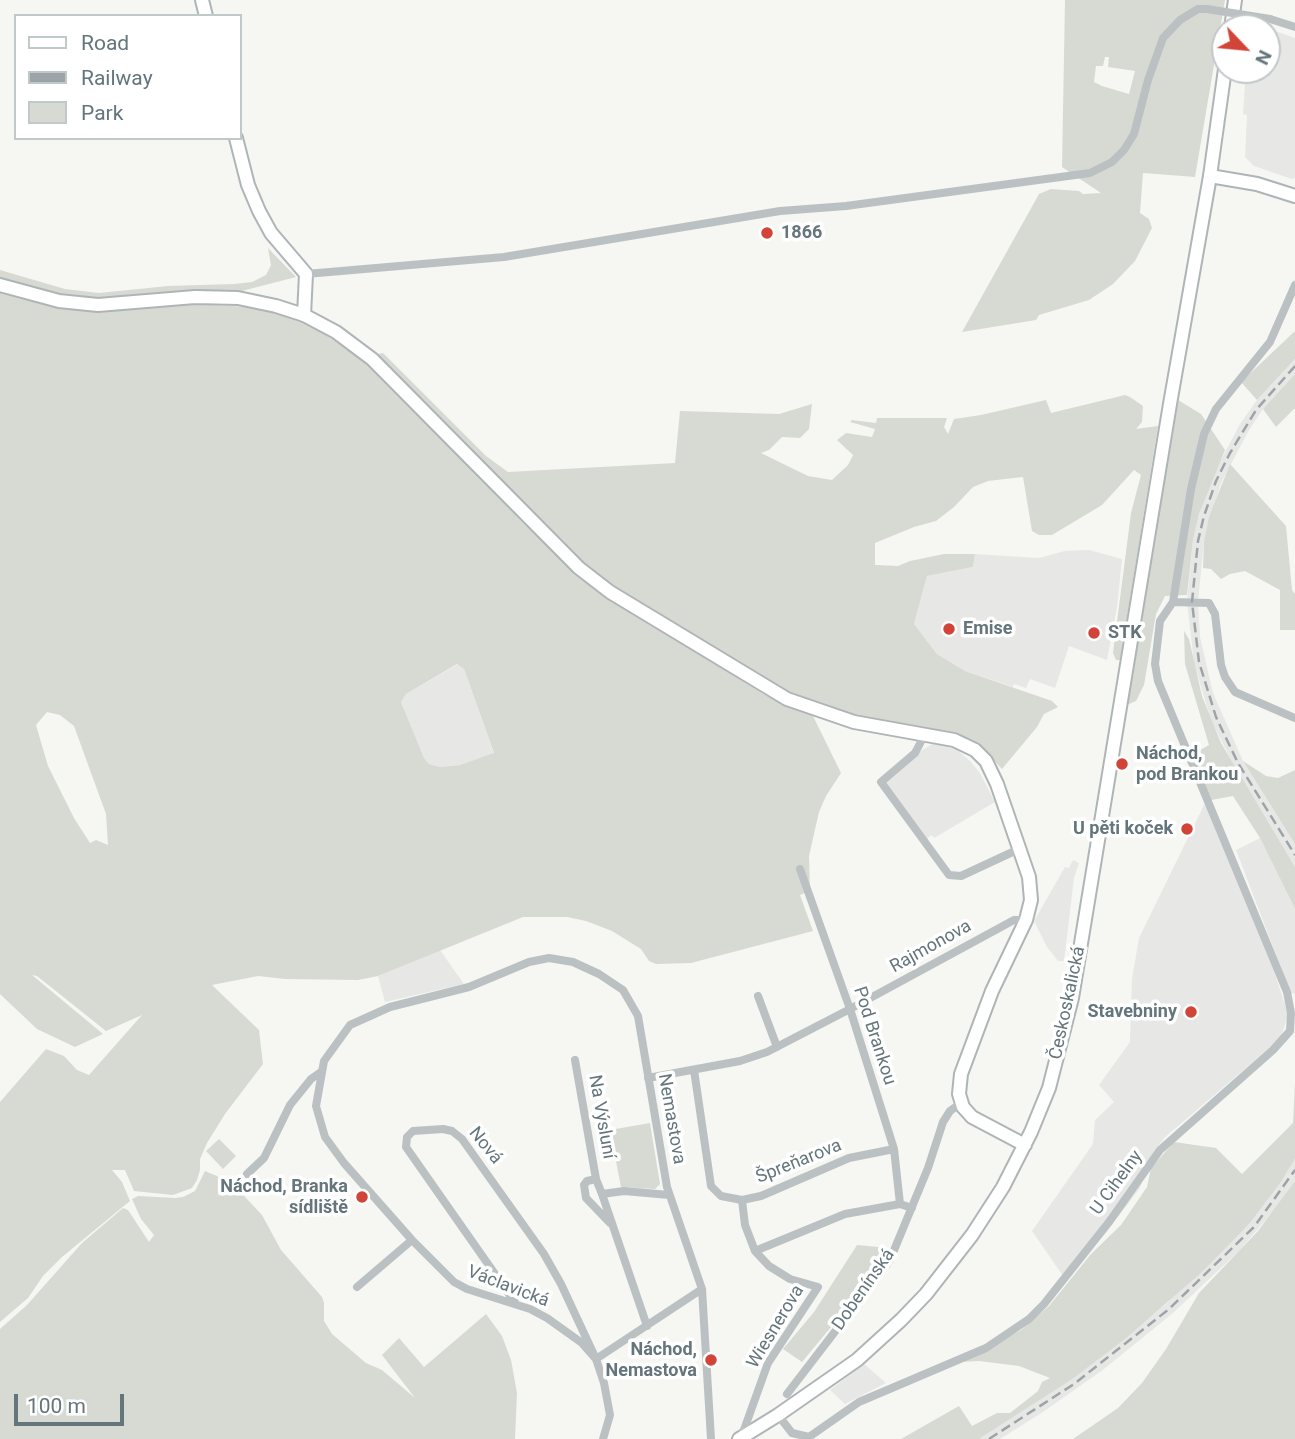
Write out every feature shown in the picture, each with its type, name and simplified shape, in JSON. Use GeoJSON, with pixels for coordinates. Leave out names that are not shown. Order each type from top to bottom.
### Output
{"type":"FeatureCollection","features":[{"type":"Feature","properties":{"kind":"main road","name":"Českoskalická"},"geometry":{"type":"LineString","coordinates":[[740,1439],[857,1360],[901,1321],[926,1294],[984,1218],[1025,1144],[1049,1088],[1072,998],[1210,176],[1223,84]]}},
{"type":"Feature","properties":{"kind":"main road"},"geometry":{"type":"LineString","coordinates":[[237,140],[248,185],[259,211],[271,233],[306,274],[304,315]]}},
{"type":"Feature","properties":{"kind":"main road"},"geometry":{"type":"LineString","coordinates":[[1210,176],[1257,184],[1295,196]]}},
{"type":"Feature","properties":{"kind":"main road"},"geometry":{"type":"LineString","coordinates":[[0,285],[59,301],[98,305],[195,297],[238,298],[304,315],[336,332],[372,359],[559,549],[610,592],[750,679],[788,699],[854,722],[954,740],[980,755],[993,775],[1029,877],[1031,906],[998,978],[961,1074],[958,1089],[961,1102],[977,1120],[1025,1144]]}},
{"type":"Feature","properties":{"kind":"street"},"geometry":{"type":"LineString","coordinates":[[306,274],[504,257],[780,211],[860,204],[1090,173],[1112,162],[1134,134],[1163,38],[1180,20],[1200,6],[1270,19],[1295,27]]}},
{"type":"Feature","properties":{"kind":"street","name":"U Cihelny"},"geometry":{"type":"LineString","coordinates":[[778,1415],[792,1433],[809,1437],[859,1402],[986,1348],[1011,1333],[1044,1304],[1109,1222],[1160,1150],[1287,1036],[1292,1024],[1287,992],[1158,681],[1155,664],[1160,621],[1173,602],[1191,489],[1204,434],[1216,409],[1270,342],[1295,285]]}},
{"type":"Feature","properties":{"kind":"street"},"geometry":{"type":"LineString","coordinates":[[1173,602],[1209,603],[1215,614],[1221,665],[1235,692],[1295,718]]}},
{"type":"Feature","properties":{"kind":"street"},"geometry":{"type":"LineString","coordinates":[[925,734],[915,753],[881,782],[949,875],[961,876],[1019,849]]}},
{"type":"Feature","properties":{"kind":"street","name":"Pod Brankou"},"geometry":{"type":"LineString","coordinates":[[800,869],[850,1009],[894,1149],[900,1204]]}},
{"type":"Feature","properties":{"kind":"street","name":"Rajmonova"},"geometry":{"type":"LineString","coordinates":[[648,1078],[740,1061],[778,1047],[1014,920],[1026,920]]}},
{"type":"Feature","properties":{"kind":"street","name":"Nemastova"},"geometry":{"type":"LineString","coordinates":[[451,992],[529,962],[549,958],[573,962],[599,974],[623,990],[632,1003],[638,1016],[669,1195],[702,1289],[711,1439]]}},
{"type":"Feature","properties":{"kind":"street","name":"Václavická"},"geometry":{"type":"LineString","coordinates":[[451,992],[390,1007],[349,1025],[324,1060],[321,1072],[316,1106],[325,1137],[344,1163],[412,1240],[454,1282],[547,1318],[582,1343],[596,1359]]}},
{"type":"Feature","properties":{"kind":"street"},"geometry":{"type":"LineString","coordinates":[[758,996],[778,1047]]}},
{"type":"Feature","properties":{"kind":"street","name":"Na Výsluní"},"geometry":{"type":"LineString","coordinates":[[575,1059],[596,1179],[647,1326]]}},
{"type":"Feature","properties":{"kind":"street","name":"Špreňarova"},"geometry":{"type":"LineString","coordinates":[[694,1070],[711,1185],[721,1195],[742,1200],[761,1196],[849,1158],[894,1149]]}},
{"type":"Feature","properties":{"kind":"street","name":"Václavická"},"geometry":{"type":"LineString","coordinates":[[247,1174],[264,1158],[290,1105],[321,1072]]}},
{"type":"Feature","properties":{"kind":"street","name":"Dobenínská"},"geometry":{"type":"LineString","coordinates":[[786,1394],[890,1260],[912,1209],[943,1122],[950,1111],[961,1102]]}},
{"type":"Feature","properties":{"kind":"street","name":"Nová"},"geometry":{"type":"LineString","coordinates":[[516,1304],[406,1147],[407,1137],[413,1131],[443,1129],[452,1131],[461,1139],[544,1254],[596,1359]]}},
{"type":"Feature","properties":{"kind":"street","name":"Na Výsluní"},"geometry":{"type":"LineString","coordinates":[[596,1179],[587,1181],[584,1185],[586,1198],[610,1223]]}},
{"type":"Feature","properties":{"kind":"street"},"geometry":{"type":"LineString","coordinates":[[602,1194],[624,1191],[669,1195]]}},
{"type":"Feature","properties":{"kind":"street"},"geometry":{"type":"LineString","coordinates":[[742,1200],[745,1225],[755,1251],[845,1214],[900,1204],[912,1209]]}},
{"type":"Feature","properties":{"kind":"street"},"geometry":{"type":"LineString","coordinates":[[357,1287],[412,1240]]}},
{"type":"Feature","properties":{"kind":"street","name":"Wiesnerova"},"geometry":{"type":"LineString","coordinates":[[740,1439],[768,1363],[818,1287],[790,1279],[769,1266],[755,1251]]}},
{"type":"Feature","properties":{"kind":"street"},"geometry":{"type":"LineString","coordinates":[[603,1439],[610,1415],[596,1359],[702,1289]]}},
{"type":"Feature","properties":{"kind":"shaded area"},"geometry":{"type":"Polygon","coordinates":[[[1281,33],[1295,38],[1295,178],[1254,166],[1245,157],[1247,115],[1243,114],[1245,84],[1281,84],[1281,33]]]}},
{"type":"Feature","properties":{"kind":"shaded area"},"geometry":{"type":"Polygon","coordinates":[[[1295,359],[1295,374],[1263,409],[1221,483],[1204,542],[1198,602],[1200,637],[1213,693],[1243,761],[1295,844],[1295,867],[1234,766],[1211,720],[1194,663],[1187,602],[1193,540],[1211,479],[1240,424],[1257,400],[1295,359]]]}},
{"type":"Feature","properties":{"kind":"shaded area"},"geometry":{"type":"Polygon","coordinates":[[[1089,550],[1122,559],[1117,607],[1107,660],[1069,646],[1055,688],[1030,679],[1026,688],[1014,684],[1013,687],[965,671],[937,654],[914,624],[927,576],[973,567],[975,554],[1039,558],[1065,551],[1089,550]]]}},
{"type":"Feature","properties":{"kind":"shaded area"},"geometry":{"type":"Polygon","coordinates":[[[458,664],[464,669],[494,754],[460,765],[440,767],[429,764],[424,758],[401,702],[406,694],[458,664]]]}},
{"type":"Feature","properties":{"kind":"shaded area"},"geometry":{"type":"Polygon","coordinates":[[[934,743],[957,750],[970,761],[980,773],[995,802],[934,838],[932,835],[925,840],[885,782],[934,743]]]}},
{"type":"Feature","properties":{"kind":"shaded area"},"geometry":{"type":"Polygon","coordinates":[[[1206,801],[1274,971],[1288,1014],[1281,1038],[1164,1138],[1152,1155],[1140,1188],[1118,1217],[1063,1276],[1032,1231],[1093,1144],[1095,1120],[1114,1102],[1099,1085],[1130,1042],[1132,979],[1139,938],[1206,801]]]}},
{"type":"Feature","properties":{"kind":"shaded area"},"geometry":{"type":"Polygon","coordinates":[[[1260,838],[1295,909],[1295,993],[1291,994],[1236,850],[1260,838]]]}},
{"type":"Feature","properties":{"kind":"shaded area"},"geometry":{"type":"Polygon","coordinates":[[[1073,860],[1079,863],[1074,878],[1064,961],[1058,961],[1047,947],[1034,921],[1065,867],[1069,868],[1073,860]]]}},
{"type":"Feature","properties":{"kind":"shaded area"},"geometry":{"type":"Polygon","coordinates":[[[440,950],[464,984],[385,1002],[378,976],[440,950]]]}},
{"type":"Feature","properties":{"kind":"shaded area"},"geometry":{"type":"Polygon","coordinates":[[[1295,1159],[1295,1181],[1276,1208],[1239,1251],[1173,1313],[1104,1369],[1043,1412],[1000,1439],[979,1439],[1071,1380],[1165,1305],[1250,1223],[1295,1159]]]}},
{"type":"Feature","properties":{"kind":"shaded area"},"geometry":{"type":"Polygon","coordinates":[[[864,1364],[886,1383],[845,1404],[830,1390],[864,1364]]]}},
{"type":"Feature","properties":{"kind":"green space"},"geometry":{"type":"Polygon","coordinates":[[[1065,0],[1225,0],[1223,14],[1211,14],[1211,83],[1195,177],[1143,173],[1140,213],[1149,219],[1152,228],[1135,261],[1113,284],[1089,300],[1039,315],[1036,320],[962,332],[1039,194],[1051,189],[1079,191],[1083,194],[1101,193],[1062,167],[1065,0]],[[1105,57],[1103,66],[1096,66],[1094,82],[1129,94],[1135,71],[1108,67],[1109,57],[1105,57]]]}},
{"type":"Feature","properties":{"kind":"green space"},"geometry":{"type":"Polygon","coordinates":[[[268,248],[296,277],[238,292],[194,291],[98,298],[60,294],[0,278],[0,270],[65,289],[99,293],[252,282],[266,275],[271,265],[268,248]]]}},
{"type":"Feature","properties":{"kind":"green space"},"geometry":{"type":"Polygon","coordinates":[[[0,292],[58,308],[98,311],[195,304],[251,307],[275,312],[317,329],[368,364],[525,525],[594,588],[763,694],[813,716],[841,773],[819,812],[809,856],[810,891],[800,895],[813,931],[691,963],[656,964],[649,961],[641,949],[612,931],[586,921],[567,917],[523,917],[378,976],[358,980],[258,976],[212,985],[259,1030],[263,1064],[207,1143],[200,1159],[197,1180],[192,1188],[173,1195],[134,1191],[125,1170],[112,1170],[122,1182],[130,1201],[62,1257],[43,1276],[28,1298],[0,1322],[0,1102],[46,1049],[64,1056],[77,1070],[89,1075],[142,1015],[106,1031],[37,976],[32,975],[103,1034],[75,1047],[37,1029],[0,994],[0,292]],[[457,664],[406,694],[401,702],[424,758],[429,764],[440,767],[460,765],[494,753],[464,669],[457,664]],[[47,712],[36,725],[48,766],[90,843],[96,840],[108,845],[106,814],[74,726],[60,715],[47,712]]]}},
{"type":"Feature","properties":{"kind":"green space"},"geometry":{"type":"Polygon","coordinates":[[[1295,331],[1295,359],[1257,400],[1241,382],[1295,331]]]}},
{"type":"Feature","properties":{"kind":"green space"},"geometry":{"type":"Polygon","coordinates":[[[383,353],[486,456],[508,472],[675,463],[680,411],[779,414],[812,404],[809,429],[800,438],[782,437],[769,450],[761,453],[808,476],[832,480],[848,465],[853,455],[837,440],[846,433],[872,437],[875,429],[850,422],[852,420],[876,423],[877,418],[947,418],[944,427],[948,434],[954,419],[1046,400],[1051,413],[1125,395],[1130,397],[1143,406],[1142,422],[1136,429],[1158,426],[1120,660],[1116,660],[1113,653],[1131,513],[1141,475],[1134,470],[1102,505],[1052,535],[1039,535],[1032,531],[1023,477],[988,481],[973,487],[936,521],[875,543],[875,565],[898,566],[944,554],[975,554],[973,567],[927,576],[914,624],[937,654],[965,671],[1052,701],[1058,707],[1044,714],[1037,727],[1002,769],[978,744],[956,733],[856,715],[790,693],[614,586],[584,563],[535,515],[377,354],[383,353]]]}},
{"type":"Feature","properties":{"kind":"green space"},"geometry":{"type":"Polygon","coordinates":[[[1295,374],[1295,408],[1276,427],[1263,409],[1295,374]]]}},
{"type":"Feature","properties":{"kind":"green space"},"geometry":{"type":"Polygon","coordinates":[[[1178,400],[1201,414],[1225,450],[1199,514],[1193,540],[1187,595],[1165,596],[1156,614],[1144,685],[1136,701],[1129,704],[1125,702],[1178,400]]]}},
{"type":"Feature","properties":{"kind":"green space"},"geometry":{"type":"Polygon","coordinates":[[[1230,464],[1286,526],[1292,590],[1295,594],[1295,630],[1280,630],[1280,590],[1245,571],[1221,579],[1211,569],[1203,568],[1209,517],[1230,464]]]}},
{"type":"Feature","properties":{"kind":"green space"},"geometry":{"type":"Polygon","coordinates":[[[1184,631],[1189,639],[1202,696],[1221,743],[1295,867],[1295,909],[1260,838],[1233,796],[1206,801],[1186,758],[1209,745],[1185,664],[1184,631]]]}},
{"type":"Feature","properties":{"kind":"green space"},"geometry":{"type":"Polygon","coordinates":[[[1243,761],[1266,776],[1278,778],[1295,770],[1295,844],[1243,761]]]}},
{"type":"Feature","properties":{"kind":"green space"},"geometry":{"type":"Polygon","coordinates":[[[1295,1082],[1295,1159],[1250,1223],[1202,1272],[1125,1339],[1071,1380],[979,1439],[901,1439],[959,1406],[972,1426],[997,1413],[1010,1413],[1038,1391],[1042,1382],[1050,1378],[1019,1366],[979,1361],[961,1362],[1021,1330],[1049,1306],[1091,1254],[1121,1225],[1147,1187],[1151,1168],[1174,1142],[1216,1148],[1242,1174],[1293,1123],[1295,1082]]]}},
{"type":"Feature","properties":{"kind":"green space"},"geometry":{"type":"Polygon","coordinates":[[[650,1123],[660,1184],[655,1189],[621,1187],[610,1130],[650,1123]]]}},
{"type":"Feature","properties":{"kind":"green space"},"geometry":{"type":"Polygon","coordinates":[[[219,1139],[236,1156],[223,1169],[206,1151],[219,1139]]]}},
{"type":"Feature","properties":{"kind":"green space"},"geometry":{"type":"Polygon","coordinates":[[[205,1171],[231,1182],[262,1215],[281,1250],[322,1297],[324,1321],[332,1334],[366,1363],[382,1370],[415,1398],[382,1355],[399,1338],[424,1367],[486,1314],[502,1336],[511,1360],[517,1393],[515,1439],[0,1439],[0,1329],[27,1305],[82,1243],[123,1208],[128,1210],[149,1242],[154,1235],[141,1219],[132,1199],[138,1196],[183,1197],[195,1191],[205,1171]]]}},
{"type":"Feature","properties":{"kind":"green space"},"geometry":{"type":"Polygon","coordinates":[[[1295,1181],[1295,1439],[1073,1439],[1118,1408],[1142,1383],[1199,1293],[1258,1231],[1295,1181]]]}},
{"type":"Feature","properties":{"kind":"green space"},"geometry":{"type":"Polygon","coordinates":[[[857,1245],[889,1248],[846,1309],[802,1362],[783,1349],[814,1312],[857,1245]]]}},
{"type":"Feature","properties":{"kind":"railway"},"geometry":{"type":"LineString","coordinates":[[1295,366],[1256,410],[1216,481],[1198,541],[1192,602],[1199,662],[1216,717],[1238,763],[1295,855]]}},
{"type":"Feature","properties":{"kind":"railway"},"geometry":{"type":"LineString","coordinates":[[989,1439],[1074,1384],[1169,1309],[1254,1227],[1295,1170]]}},
{"type":"Feature","properties":{"kind":"place","name":"1866"},"geometry":{"type":"Point","coordinates":[767,233]}},
{"type":"Feature","properties":{"kind":"place","name":"Emise"},"geometry":{"type":"Point","coordinates":[949,629]}},
{"type":"Feature","properties":{"kind":"place","name":"STK"},"geometry":{"type":"Point","coordinates":[1094,633]}},
{"type":"Feature","properties":{"kind":"place","name":"Náchod, pod Brankou"},"geometry":{"type":"Point","coordinates":[1122,764]}},
{"type":"Feature","properties":{"kind":"place","name":"U pěti koček"},"geometry":{"type":"Point","coordinates":[1187,829]}},
{"type":"Feature","properties":{"kind":"place","name":"Stavebniny"},"geometry":{"type":"Point","coordinates":[1191,1012]}},
{"type":"Feature","properties":{"kind":"place","name":"Náchod, Branka sídliště"},"geometry":{"type":"Point","coordinates":[362,1197]}},
{"type":"Feature","properties":{"kind":"place","name":"Náchod, Nemastova"},"geometry":{"type":"Point","coordinates":[711,1360]}}]}
